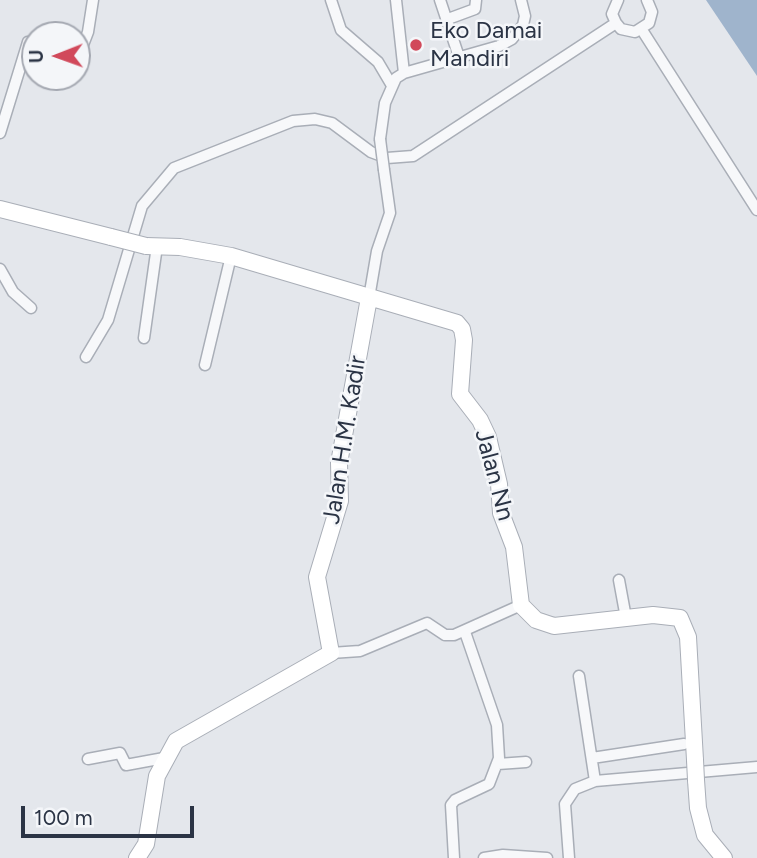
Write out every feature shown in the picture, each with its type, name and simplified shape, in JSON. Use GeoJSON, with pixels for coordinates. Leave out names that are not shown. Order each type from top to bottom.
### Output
{"type":"FeatureCollection","features":[{"type":"Feature","properties":{"kind":"street"},"geometry":{"type":"LineString","coordinates":[[90,21],[93,0]]}},
{"type":"Feature","properties":{"kind":"street"},"geometry":{"type":"LineString","coordinates":[[331,0],[341,30],[378,62],[391,84]]}},
{"type":"Feature","properties":{"kind":"street"},"geometry":{"type":"LineString","coordinates":[[396,0],[404,73]]}},
{"type":"Feature","properties":{"kind":"street"},"geometry":{"type":"LineString","coordinates":[[440,0],[449,19],[459,57]]}},
{"type":"Feature","properties":{"kind":"street"},"geometry":{"type":"LineString","coordinates":[[449,19],[475,9],[476,0]]}},
{"type":"Feature","properties":{"kind":"street"},"geometry":{"type":"LineString","coordinates":[[369,298],[377,251],[390,213],[380,126],[391,84],[404,73],[499,46],[512,38],[523,25],[525,16],[521,0]]}},
{"type":"Feature","properties":{"kind":"street"},"geometry":{"type":"LineString","coordinates":[[618,0],[612,13],[616,23],[628,32],[642,30],[649,23],[652,12],[647,0]]}},
{"type":"Feature","properties":{"kind":"street"},"geometry":{"type":"LineString","coordinates":[[86,357],[108,320],[142,206],[173,168],[293,121],[316,119],[332,123],[371,152],[387,158],[413,156],[616,23]]}},
{"type":"Feature","properties":{"kind":"street"},"geometry":{"type":"LineString","coordinates":[[642,30],[757,210]]}},
{"type":"Feature","properties":{"kind":"street"},"geometry":{"type":"LineString","coordinates":[[0,133],[21,67]]}},
{"type":"Feature","properties":{"kind":"street","name":"Jalan Nn"},"geometry":{"type":"LineString","coordinates":[[0,209],[151,246],[231,256],[450,320],[462,328],[464,340],[458,388],[464,403],[480,420],[488,437],[499,484],[501,513],[514,547],[521,605]]}},
{"type":"Feature","properties":{"kind":"street"},"geometry":{"type":"LineString","coordinates":[[144,338],[151,246]]}},
{"type":"Feature","properties":{"kind":"street"},"geometry":{"type":"LineString","coordinates":[[205,365],[231,256]]}},
{"type":"Feature","properties":{"kind":"street"},"geometry":{"type":"LineString","coordinates":[[0,270],[13,292],[31,308]]}},
{"type":"Feature","properties":{"kind":"street","name":"Jalan H.M. Kadir"},"geometry":{"type":"LineString","coordinates":[[331,653],[317,577],[340,500],[339,463],[369,298]]}},
{"type":"Feature","properties":{"kind":"street"},"geometry":{"type":"LineString","coordinates":[[619,580],[626,618]]}},
{"type":"Feature","properties":{"kind":"street"},"geometry":{"type":"LineString","coordinates":[[137,858],[146,844],[157,776],[164,758],[184,736],[331,653],[360,651],[427,623],[445,635],[465,632],[521,605],[545,626],[673,615],[680,618],[685,626],[698,808],[705,835],[724,858]]}},
{"type":"Feature","properties":{"kind":"street"},"geometry":{"type":"LineString","coordinates":[[454,858],[451,805],[455,800],[489,784],[498,764],[497,725],[465,632]]}},
{"type":"Feature","properties":{"kind":"street"},"geometry":{"type":"LineString","coordinates":[[579,676],[595,781]]}},
{"type":"Feature","properties":{"kind":"street"},"geometry":{"type":"LineString","coordinates":[[592,758],[684,744]]}},
{"type":"Feature","properties":{"kind":"street"},"geometry":{"type":"LineString","coordinates":[[88,758],[120,753],[126,765],[164,758]]}},
{"type":"Feature","properties":{"kind":"street"},"geometry":{"type":"LineString","coordinates":[[498,764],[527,762]]}},
{"type":"Feature","properties":{"kind":"street"},"geometry":{"type":"LineString","coordinates":[[569,858],[565,804],[575,789],[595,781],[757,767]]}},
{"type":"Feature","properties":{"kind":"street"},"geometry":{"type":"LineString","coordinates":[[484,858],[503,855],[547,858]]}},
{"type":"Feature","properties":{"kind":"water"},"geometry":{"type":"Polygon","coordinates":[[[706,0],[757,0],[757,76],[706,0]]]}},
{"type":"Feature","properties":{"kind":"place","name":"Eko Damai Mandiri"},"geometry":{"type":"Point","coordinates":[416,45]}}]}
